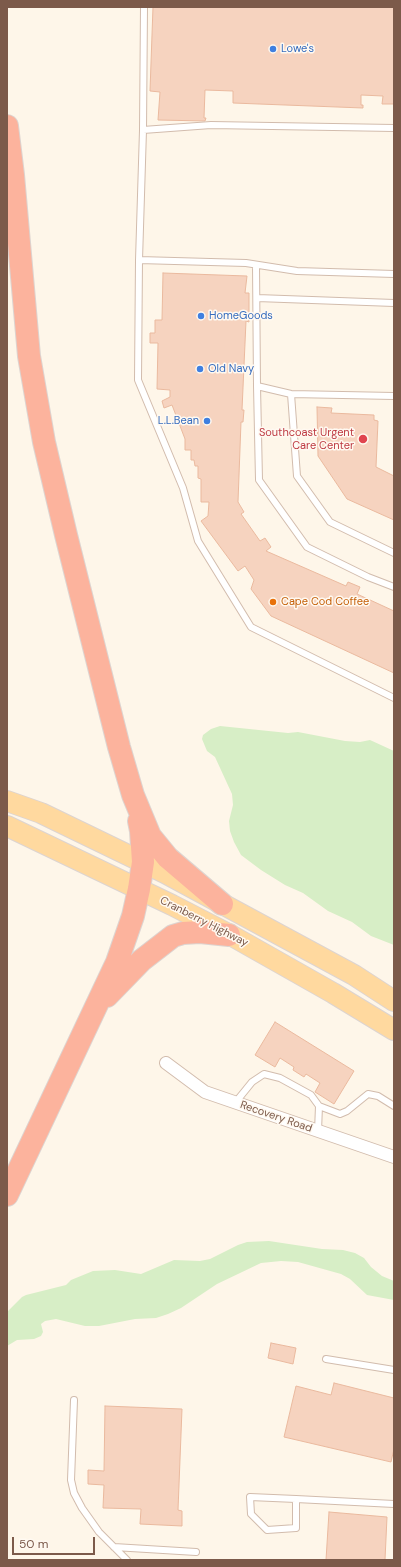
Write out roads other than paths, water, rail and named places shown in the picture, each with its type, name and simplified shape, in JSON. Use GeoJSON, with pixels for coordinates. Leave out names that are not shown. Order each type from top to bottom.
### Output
{"type":"FeatureCollection","features":[{"type":"Feature","properties":{"kind":"highway"},"geometry":{"type":"LineString","coordinates":[[7,126],[13,175],[29,356],[44,442],[99,669],[133,795],[141,831],[143,862],[133,916],[117,962],[7,1195]]}},
{"type":"Feature","properties":{"kind":"highway"},"geometry":{"type":"LineString","coordinates":[[133,795],[150,836],[168,858],[222,904]]}},
{"type":"Feature","properties":{"kind":"highway"},"geometry":{"type":"LineString","coordinates":[[95,1008],[142,960],[173,936],[183,933],[200,932],[229,934]]}},
{"type":"Feature","properties":{"kind":"main road"},"geometry":{"type":"LineString","coordinates":[[7,801],[41,813],[143,862],[354,975],[394,1001]]}},
{"type":"Feature","properties":{"kind":"main road","name":"Cranberry Highway"},"geometry":{"type":"LineString","coordinates":[[7,826],[229,934],[333,993],[394,1030]]}},
{"type":"Feature","properties":{"kind":"street","name":"Recovery Road"},"geometry":{"type":"LineString","coordinates":[[166,1062],[205,1092],[394,1157]]}},
{"type":"Feature","properties":{"kind":"lane"},"geometry":{"type":"LineString","coordinates":[[144,7],[138,380],[183,488],[198,541],[252,627],[394,698]]}},
{"type":"Feature","properties":{"kind":"lane"},"geometry":{"type":"LineString","coordinates":[[143,130],[211,125],[394,128]]}},
{"type":"Feature","properties":{"kind":"lane"},"geometry":{"type":"LineString","coordinates":[[139,260],[246,263],[297,271],[394,274]]}},
{"type":"Feature","properties":{"kind":"lane"},"geometry":{"type":"LineString","coordinates":[[256,265],[258,480],[307,547],[368,577],[394,587]]}},
{"type":"Feature","properties":{"kind":"lane"},"geometry":{"type":"LineString","coordinates":[[256,298],[394,303]]}},
{"type":"Feature","properties":{"kind":"lane"},"geometry":{"type":"LineString","coordinates":[[257,386],[291,394],[394,396]]}},
{"type":"Feature","properties":{"kind":"lane"},"geometry":{"type":"LineString","coordinates":[[291,394],[297,476],[330,522],[394,553]]}},
{"type":"Feature","properties":{"kind":"lane"},"geometry":{"type":"LineString","coordinates":[[235,1103],[252,1082],[264,1074],[280,1078],[311,1096],[319,1106],[340,1114],[347,1112],[368,1094],[378,1096],[394,1106]]}},
{"type":"Feature","properties":{"kind":"lane"},"geometry":{"type":"LineString","coordinates":[[318,1131],[319,1106]]}},
{"type":"Feature","properties":{"kind":"lane"},"geometry":{"type":"LineString","coordinates":[[326,1358],[394,1370]]}},
{"type":"Feature","properties":{"kind":"lane"},"geometry":{"type":"LineString","coordinates":[[74,1400],[71,1480],[74,1493],[98,1532],[127,1560]]}},
{"type":"Feature","properties":{"kind":"lane"},"geometry":{"type":"LineString","coordinates":[[296,1499],[296,1528],[267,1530],[251,1514],[250,1497],[296,1499],[394,1504]]}},
{"type":"Feature","properties":{"kind":"lane"},"geometry":{"type":"LineString","coordinates":[[114,1548],[196,1552]]}},
{"type":"Feature","properties":{"kind":"place","name":"Lowe's"},"geometry":{"type":"Point","coordinates":[273,49]}},
{"type":"Feature","properties":{"kind":"place","name":"HomeGoods"},"geometry":{"type":"Point","coordinates":[201,316]}},
{"type":"Feature","properties":{"kind":"place","name":"Old Navy"},"geometry":{"type":"Point","coordinates":[200,369]}},
{"type":"Feature","properties":{"kind":"place","name":"L.L.Bean"},"geometry":{"type":"Point","coordinates":[207,421]}},
{"type":"Feature","properties":{"kind":"place","name":"Southcoast Urgent Care Center"},"geometry":{"type":"Point","coordinates":[363,439]}},
{"type":"Feature","properties":{"kind":"place","name":"Cape Cod Coffee"},"geometry":{"type":"Point","coordinates":[273,602]}}]}
